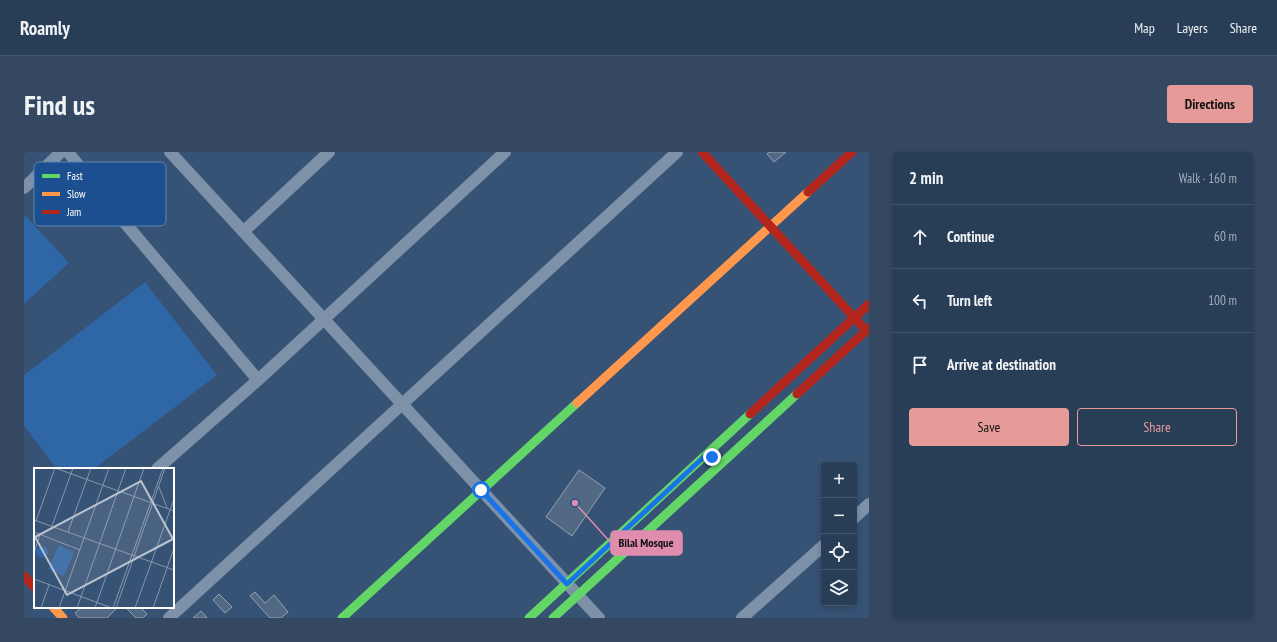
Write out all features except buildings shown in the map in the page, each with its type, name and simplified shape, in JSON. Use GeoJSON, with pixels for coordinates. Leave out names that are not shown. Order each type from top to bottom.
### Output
{"type":"FeatureCollection","features":[{"type":"Feature","properties":{"kind":"street"},"geometry":{"type":"LineString","coordinates":[[51,162],[61,152]]}},
{"type":"Feature","properties":{"kind":"street"},"geometry":{"type":"LineString","coordinates":[[68,152],[76,162]]}},
{"type":"Feature","properties":{"kind":"street"},"geometry":{"type":"LineString","coordinates":[[170,152],[599,618]]}},
{"type":"Feature","properties":{"kind":"street"},"geometry":{"type":"LineString","coordinates":[[244,231],[329,152]]}},
{"type":"Feature","properties":{"kind":"street"},"geometry":{"type":"LineString","coordinates":[[158,468],[324,320],[505,152]]}},
{"type":"Feature","properties":{"kind":"street"},"geometry":{"type":"LineString","coordinates":[[168,618],[677,152]]}},
{"type":"Feature","properties":{"kind":"street"},"geometry":{"type":"LineString","coordinates":[[553,618],[868,331],[854,318],[702,152]]}},
{"type":"Feature","properties":{"kind":"street"},"geometry":{"type":"LineString","coordinates":[[342,618],[852,152]]}},
{"type":"Feature","properties":{"kind":"street"},"geometry":{"type":"LineString","coordinates":[[24,188],[34,178]]}},
{"type":"Feature","properties":{"kind":"street"},"geometry":{"type":"LineString","coordinates":[[128,226],[258,380]]}},
{"type":"Feature","properties":{"kind":"street"},"geometry":{"type":"LineString","coordinates":[[529,618],[869,304]]}},
{"type":"Feature","properties":{"kind":"street"},"geometry":{"type":"LineString","coordinates":[[708,453],[719,466]]}},
{"type":"Feature","properties":{"kind":"street"},"geometry":{"type":"LineString","coordinates":[[857,515],[869,504]]}},
{"type":"Feature","properties":{"kind":"street"},"geometry":{"type":"LineString","coordinates":[[742,618],[821,548]]}},
{"type":"Feature","properties":{"kind":"street"},"geometry":{"type":"LineString","coordinates":[[54,608],[63,618]]}},
{"type":"Feature","properties":{"kind":"shaded area"},"geometry":{"type":"Polygon","coordinates":[[[26,216],[69,263],[24,304],[24,217],[26,216]]]}},
{"type":"Feature","properties":{"kind":"shaded area"},"geometry":{"type":"Polygon","coordinates":[[[145,282],[217,375],[95,468],[56,468],[24,426],[24,375],[145,282]]]}},
{"type":"Feature","properties":{"kind":"traffic: fast"},"geometry":{"type":"LineString","coordinates":[[553,618],[797,394]]}},
{"type":"Feature","properties":{"kind":"traffic: fast"},"geometry":{"type":"LineString","coordinates":[[342,618],[577,403]]}},
{"type":"Feature","properties":{"kind":"traffic: fast"},"geometry":{"type":"LineString","coordinates":[[529,618],[750,414]]}},
{"type":"Feature","properties":{"kind":"traffic: slow"},"geometry":{"type":"LineString","coordinates":[[577,403],[808,192]]}},
{"type":"Feature","properties":{"kind":"traffic: slow"},"geometry":{"type":"LineString","coordinates":[[54,608],[63,618]]}},
{"type":"Feature","properties":{"kind":"traffic: jam"},"geometry":{"type":"LineString","coordinates":[[702,152],[862,326]]}},
{"type":"Feature","properties":{"kind":"traffic: jam"},"geometry":{"type":"LineString","coordinates":[[808,192],[852,152]]}},
{"type":"Feature","properties":{"kind":"traffic: jam"},"geometry":{"type":"LineString","coordinates":[[750,414],[869,304]]}},
{"type":"Feature","properties":{"kind":"traffic: jam"},"geometry":{"type":"LineString","coordinates":[[797,394],[869,328]]}},
{"type":"Feature","properties":{"kind":"traffic: jam"},"geometry":{"type":"LineString","coordinates":[[24,576],[34,587]]}},
{"type":"Feature","properties":{"kind":"place","name":"Bilal Mosque"},"geometry":{"type":"Point","coordinates":[575,503]}},
{"type":"Feature","properties":{"kind":"route"},"geometry":{"type":"LineString","coordinates":[[481,490],[567,584],[708,453],[712,457]]}}]}
